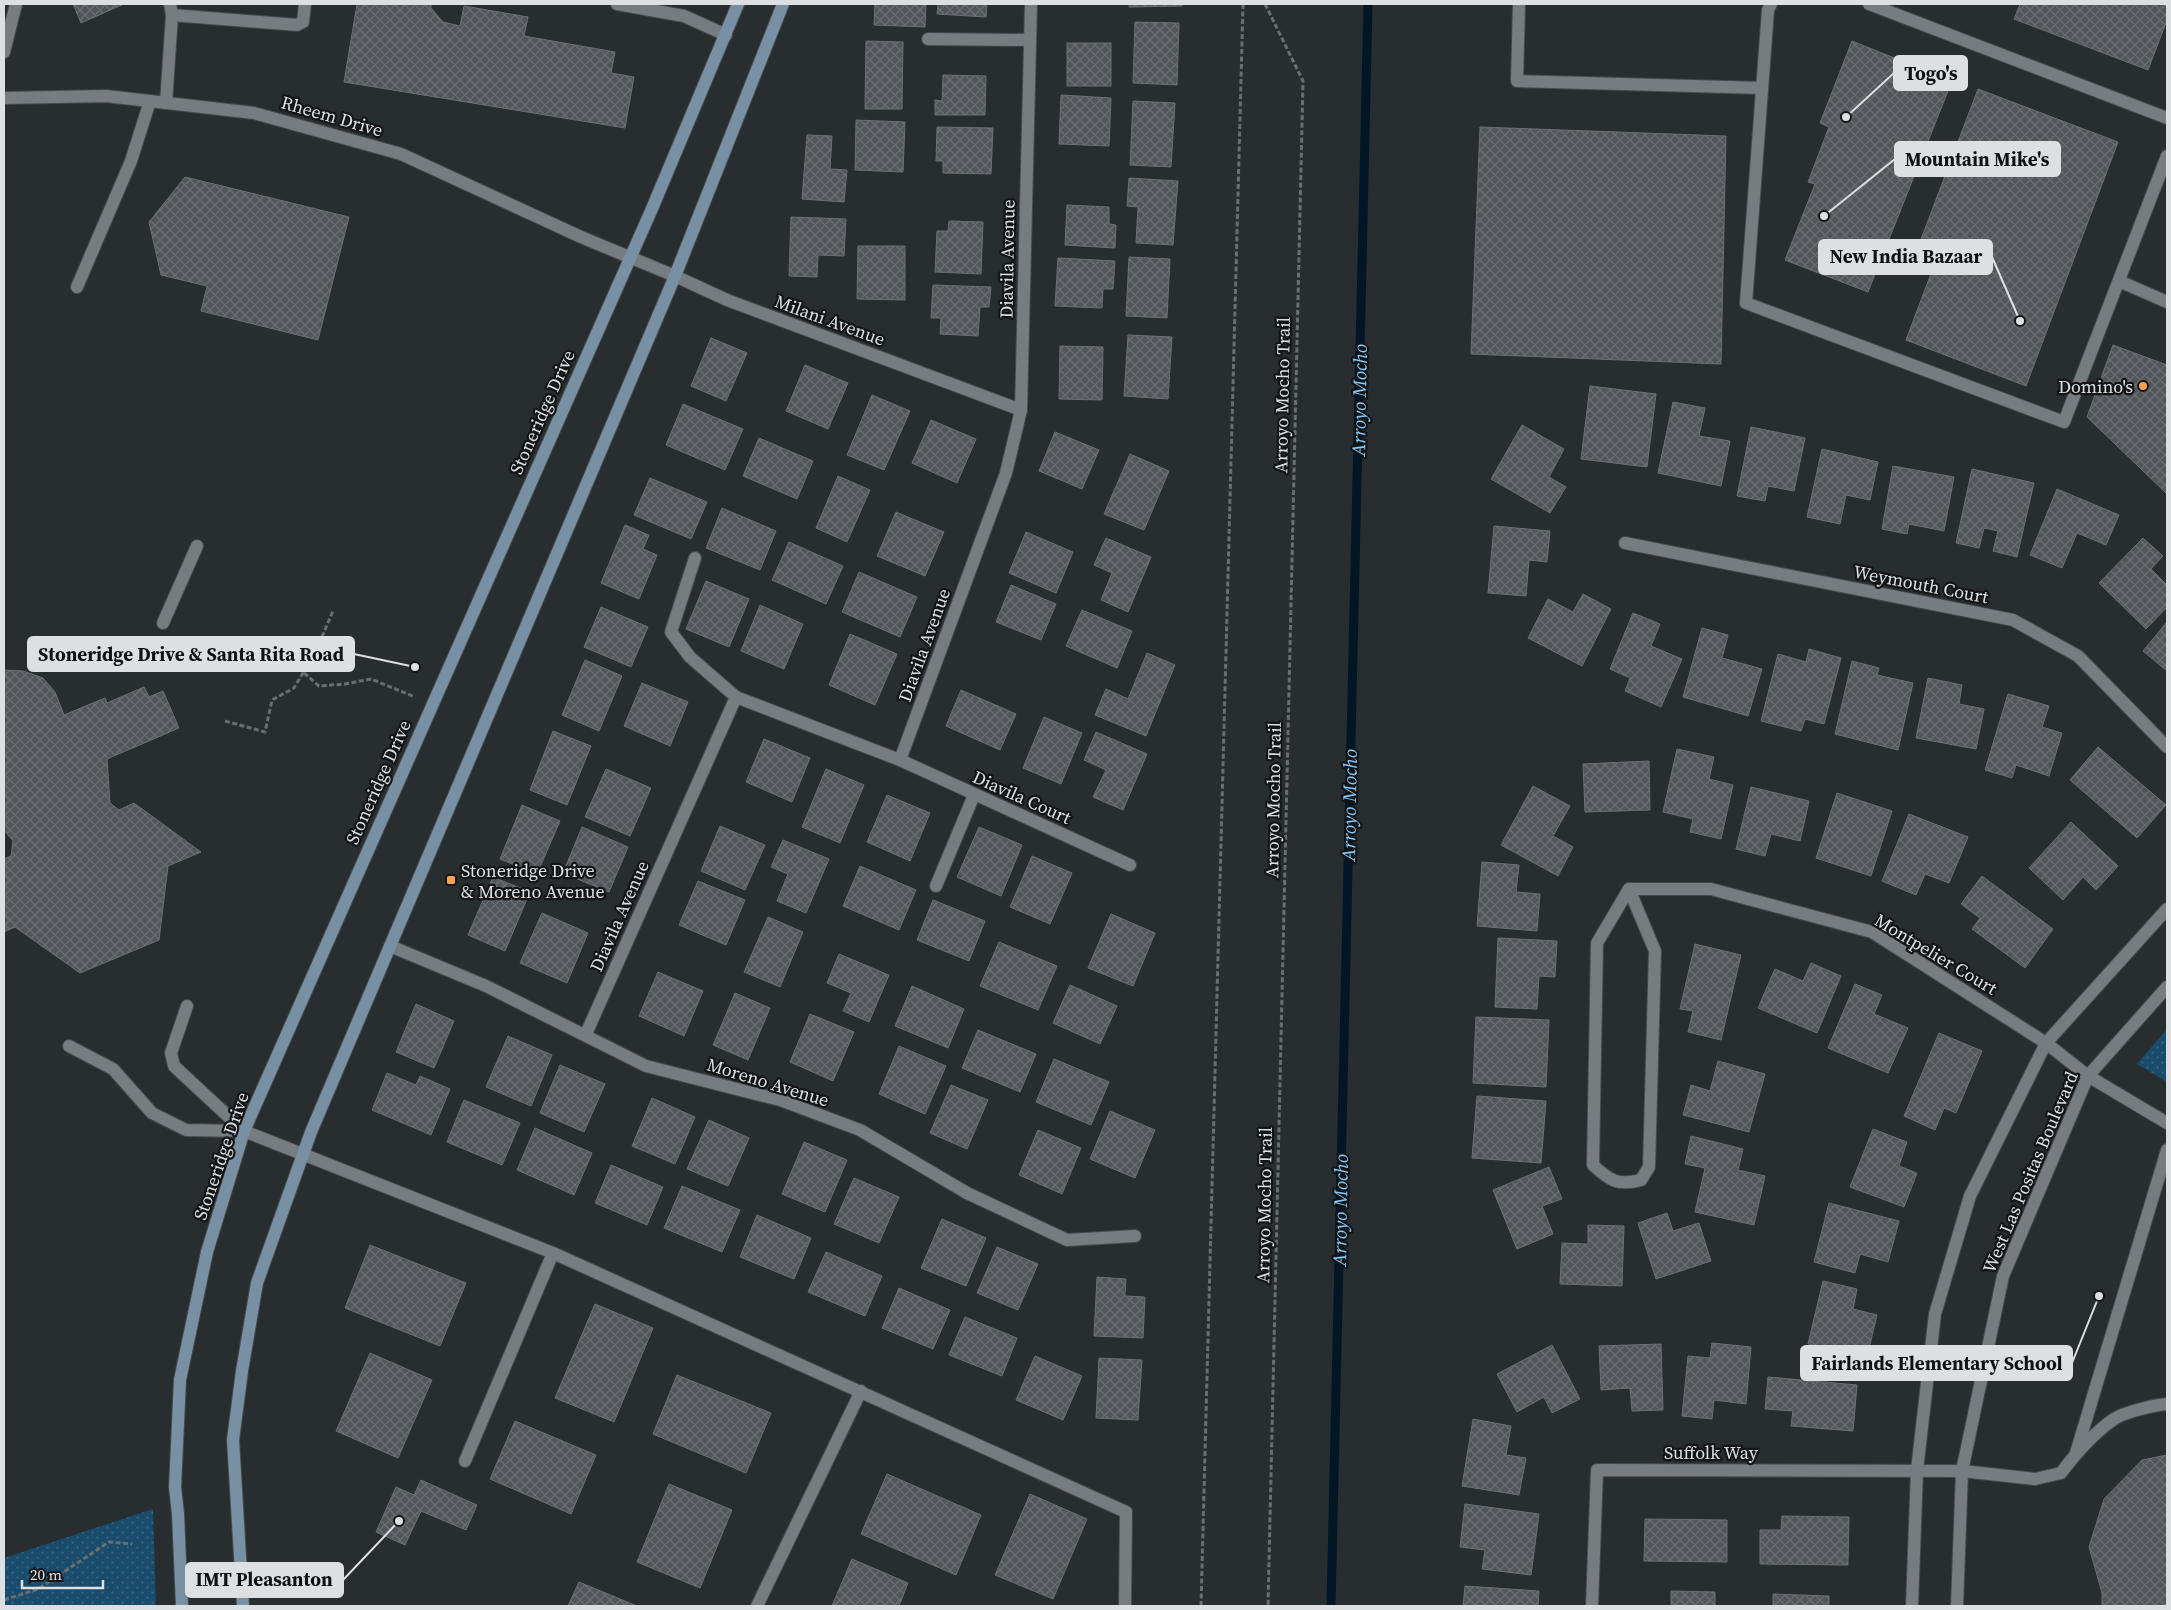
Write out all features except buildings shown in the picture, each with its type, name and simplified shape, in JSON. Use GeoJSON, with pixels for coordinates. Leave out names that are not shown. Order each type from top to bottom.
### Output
{"type":"FeatureCollection","features":[{"type":"Feature","properties":{"kind":"main road","name":"Stoneridge Drive"},"geometry":{"type":"LineString","coordinates":[[182,1606],[175,1487],[180,1380],[208,1252],[244,1131],[654,204],[738,4]]}},
{"type":"Feature","properties":{"kind":"main road"},"geometry":{"type":"LineString","coordinates":[[243,1606],[234,1440],[242,1371],[257,1283],[303,1154],[675,276],[783,4]]}},
{"type":"Feature","properties":{"kind":"street"},"geometry":{"type":"LineString","coordinates":[[4,52],[7,24],[16,4]]}},
{"type":"Feature","properties":{"kind":"street"},"geometry":{"type":"LineString","coordinates":[[166,103],[171,10],[297,25],[303,22],[306,4]]}},
{"type":"Feature","properties":{"kind":"street"},"geometry":{"type":"LineString","coordinates":[[617,4],[684,16],[726,35]]}},
{"type":"Feature","properties":{"kind":"street","name":"Diavila Avenue"},"geometry":{"type":"LineString","coordinates":[[900,760],[1006,473],[1021,410],[1031,4]]}},
{"type":"Feature","properties":{"kind":"street"},"geometry":{"type":"LineString","coordinates":[[1519,4],[1517,81],[1762,88]]}},
{"type":"Feature","properties":{"kind":"street"},"geometry":{"type":"LineString","coordinates":[[1771,4],[1768,10],[1746,303],[2064,422],[2167,156]]}},
{"type":"Feature","properties":{"kind":"street"},"geometry":{"type":"LineString","coordinates":[[1869,4],[2167,118]]}},
{"type":"Feature","properties":{"kind":"street"},"geometry":{"type":"LineString","coordinates":[[928,39],[1030,40]]}},
{"type":"Feature","properties":{"kind":"street","name":"Rheem Drive"},"geometry":{"type":"LineString","coordinates":[[4,98],[106,96],[254,113],[401,154],[630,258]]}},
{"type":"Feature","properties":{"kind":"street"},"geometry":{"type":"LineString","coordinates":[[77,287],[131,161],[150,101]]}},
{"type":"Feature","properties":{"kind":"street","name":"Milani Avenue"},"geometry":{"type":"LineString","coordinates":[[630,258],[727,300],[1021,410]]}},
{"type":"Feature","properties":{"kind":"street"},"geometry":{"type":"LineString","coordinates":[[2119,281],[2167,302]]}},
{"type":"Feature","properties":{"kind":"street","name":"Weymouth Court"},"geometry":{"type":"LineString","coordinates":[[1625,543],[2013,620],[2078,656],[2167,747]]}},
{"type":"Feature","properties":{"kind":"street"},"geometry":{"type":"LineString","coordinates":[[163,623],[197,546]]}},
{"type":"Feature","properties":{"kind":"street"},"geometry":{"type":"LineString","coordinates":[[695,558],[671,632],[690,657],[736,697],[900,760]]}},
{"type":"Feature","properties":{"kind":"street","name":"Diavila Avenue"},"geometry":{"type":"LineString","coordinates":[[586,1034],[736,697]]}},
{"type":"Feature","properties":{"kind":"street","name":"Diavila Court"},"geometry":{"type":"LineString","coordinates":[[900,760],[1130,865]]}},
{"type":"Feature","properties":{"kind":"street"},"geometry":{"type":"LineString","coordinates":[[936,886],[974,795]]}},
{"type":"Feature","properties":{"kind":"street"},"geometry":{"type":"LineString","coordinates":[[1629,889],[1654,951],[1649,1167],[1641,1180],[1626,1184],[1607,1179],[1593,1165],[1597,943],[1629,889]]}},
{"type":"Feature","properties":{"kind":"street","name":"Montpelier Court"},"geometry":{"type":"LineString","coordinates":[[1629,889],[1711,889],[1872,932],[2046,1043],[2088,1076],[2167,1123]]}},
{"type":"Feature","properties":{"kind":"street","name":"West Las Positas Boulevard"},"geometry":{"type":"LineString","coordinates":[[1912,1606],[1917,1470],[1935,1314],[1970,1196],[2046,1043],[2167,908]]}},
{"type":"Feature","properties":{"kind":"street","name":"Moreno Avenue"},"geometry":{"type":"LineString","coordinates":[[390,946],[486,986],[586,1034],[646,1066],[780,1100],[860,1130],[967,1193],[1068,1240],[1135,1236]]}},
{"type":"Feature","properties":{"kind":"street","name":"West Las Positas Boulevard"},"geometry":{"type":"LineString","coordinates":[[1957,1606],[1962,1471],[2003,1276],[2088,1076],[2167,987]]}},
{"type":"Feature","properties":{"kind":"street"},"geometry":{"type":"LineString","coordinates":[[187,1006],[171,1053],[174,1066],[244,1131]]}},
{"type":"Feature","properties":{"kind":"street"},"geometry":{"type":"LineString","coordinates":[[69,1046],[113,1069],[152,1113],[186,1130],[244,1131],[552,1253],[1126,1512],[1125,1606]]}},
{"type":"Feature","properties":{"kind":"street"},"geometry":{"type":"LineString","coordinates":[[2076,1453],[2167,1150]]}},
{"type":"Feature","properties":{"kind":"street"},"geometry":{"type":"LineString","coordinates":[[465,1461],[552,1253]]}},
{"type":"Feature","properties":{"kind":"street"},"geometry":{"type":"LineString","coordinates":[[757,1606],[861,1391]]}},
{"type":"Feature","properties":{"kind":"street"},"geometry":{"type":"LineString","coordinates":[[2076,1453],[2115,1419],[2158,1404],[2167,1404]]}},
{"type":"Feature","properties":{"kind":"street","name":"Suffolk Way"},"geometry":{"type":"LineString","coordinates":[[1592,1606],[1597,1470],[1917,1470],[1962,1471],[2034,1478],[2061,1473],[2076,1453]]}},
{"type":"Feature","properties":{"kind":"path"},"geometry":{"type":"LineString","coordinates":[[1201,1606],[1243,4]]}},
{"type":"Feature","properties":{"kind":"path","name":"Arroyo Mocho Trail"},"geometry":{"type":"LineString","coordinates":[[1265,4],[1303,81],[1268,1606]]}},
{"type":"Feature","properties":{"kind":"path"},"geometry":{"type":"LineString","coordinates":[[225,721],[265,732],[272,700],[294,688],[304,673],[333,611]]}},
{"type":"Feature","properties":{"kind":"path"},"geometry":{"type":"LineString","coordinates":[[304,673],[319,686],[345,684],[370,679],[432,703]]}},
{"type":"Feature","properties":{"kind":"path"},"geometry":{"type":"LineString","coordinates":[[4,1600],[38,1589],[109,1542],[132,1544]]}},
{"type":"Feature","properties":{"kind":"shaded area"},"geometry":{"type":"Polygon","coordinates":[[[2167,1029],[2167,1082],[2137,1064],[2167,1029]]]}},
{"type":"Feature","properties":{"kind":"shaded area"},"geometry":{"type":"Polygon","coordinates":[[[153,1509],[156,1606],[4,1606],[4,1558],[153,1509]]]}},
{"type":"Feature","properties":{"kind":"waterway","name":"Arroyo Mocho"},"geometry":{"type":"LineString","coordinates":[[1331,1606],[1368,4]]}},
{"type":"Feature","properties":{"kind":"place","name":"Togo's"},"geometry":{"type":"Point","coordinates":[1846,117]}},
{"type":"Feature","properties":{"kind":"place","name":"Mountain Mike's"},"geometry":{"type":"Point","coordinates":[1824,216]}},
{"type":"Feature","properties":{"kind":"place","name":"New India Bazaar"},"geometry":{"type":"Point","coordinates":[2020,321]}},
{"type":"Feature","properties":{"kind":"place","name":"Domino's"},"geometry":{"type":"Point","coordinates":[2143,386]}},
{"type":"Feature","properties":{"kind":"place","name":"Stoneridge Drive & Santa Rita Road"},"geometry":{"type":"Point","coordinates":[415,667]}},
{"type":"Feature","properties":{"kind":"place","name":"Stoneridge Drive & Moreno Avenue"},"geometry":{"type":"Point","coordinates":[451,880]}},
{"type":"Feature","properties":{"kind":"place","name":"Fairlands Elementary School"},"geometry":{"type":"Point","coordinates":[2099,1296]}},
{"type":"Feature","properties":{"kind":"place","name":"IMT Pleasanton"},"geometry":{"type":"Point","coordinates":[399,1521]}}]}
